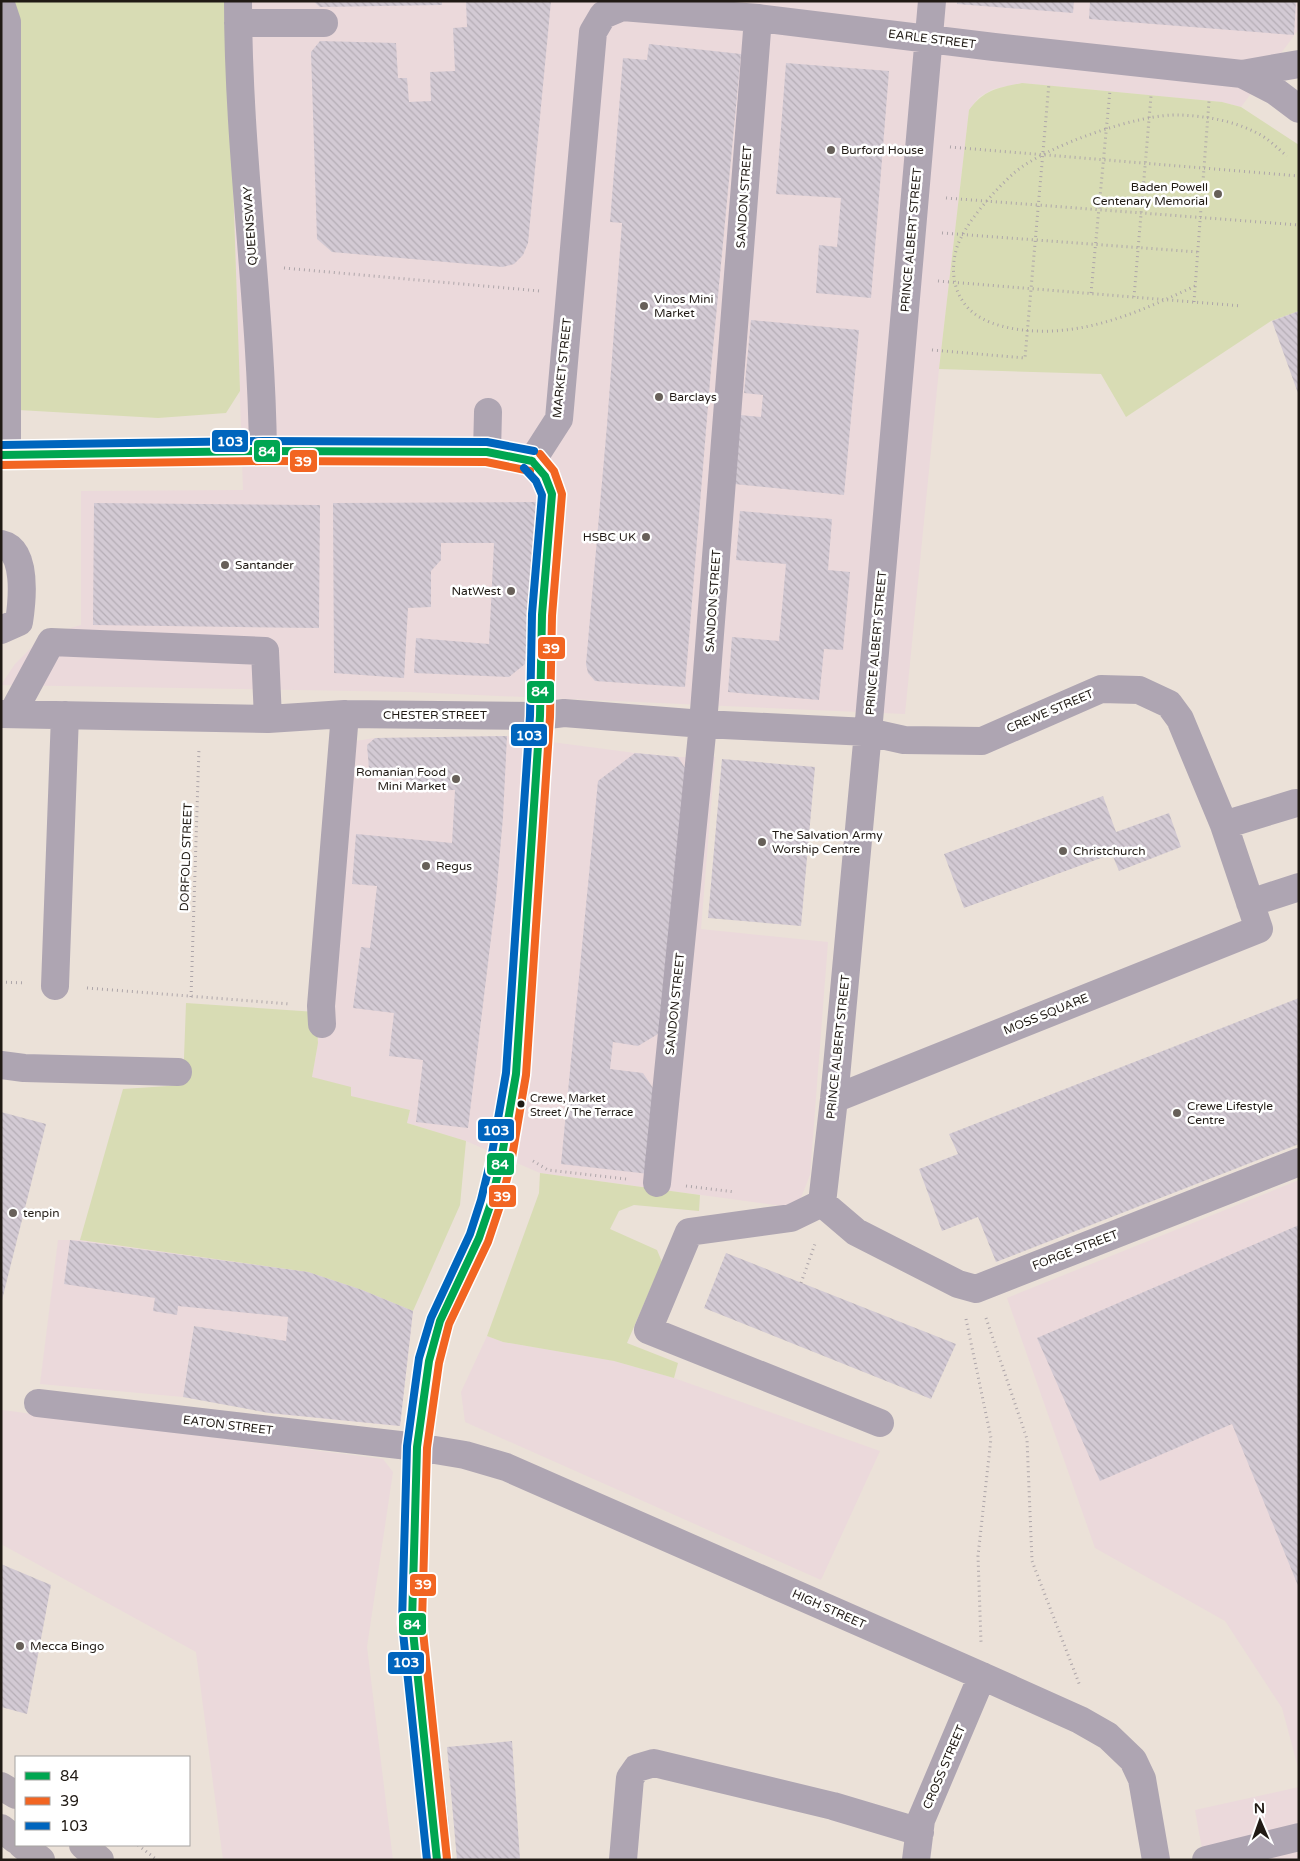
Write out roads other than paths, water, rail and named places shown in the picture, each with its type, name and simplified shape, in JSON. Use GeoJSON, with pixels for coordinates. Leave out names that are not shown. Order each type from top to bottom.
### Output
{"type":"FeatureCollection","features":[{"type":"Feature","properties":{"kind":"main road"},"geometry":{"type":"LineString","coordinates":[[1,1786],[15,1794]]}},
{"type":"Feature","properties":{"kind":"main road"},"geometry":{"type":"LineString","coordinates":[[1,1828],[15,1839]]}},
{"type":"Feature","properties":{"kind":"main road"},"geometry":{"type":"LineString","coordinates":[[23,1846],[40,1860]]}},
{"type":"Feature","properties":{"kind":"main road"},"geometry":{"type":"LineString","coordinates":[[84,1846],[100,1860]]}},
{"type":"Feature","properties":{"kind":"street","name":"PRINCE ALBERT STREET"},"geometry":{"type":"LineString","coordinates":[[822,1203],[834,1099],[868,732],[932,1]]}},
{"type":"Feature","properties":{"kind":"street"},"geometry":{"type":"LineString","coordinates":[[1,4],[7,31],[4,455],[263,451],[487,452],[532,461],[545,476],[552,494],[542,615],[540,716],[516,1074],[501,1161],[491,1203],[479,1238],[440,1321],[429,1361],[417,1447],[412,1622],[436,1825],[438,1860]]}},
{"type":"Feature","properties":{"kind":"street","name":"EARLE STREET"},"geometry":{"type":"LineString","coordinates":[[618,4],[758,18],[1052,54],[1242,74],[1299,64]]}},
{"type":"Feature","properties":{"kind":"street","name":"MARKET STREET"},"geometry":{"type":"LineString","coordinates":[[532,461],[559,419],[593,32],[604,15],[618,4]]}},
{"type":"Feature","properties":{"kind":"street"},"geometry":{"type":"LineString","coordinates":[[238,12],[324,23]]}},
{"type":"Feature","properties":{"kind":"street","name":"QUEENSWAY"},"geometry":{"type":"LineString","coordinates":[[238,12],[239,75],[262,395],[263,451]]}},
{"type":"Feature","properties":{"kind":"street","name":"SANDON STREET"},"geometry":{"type":"LineString","coordinates":[[657,1183],[703,724],[758,18]]}},
{"type":"Feature","properties":{"kind":"street","name":"EARLE STREET"},"geometry":{"type":"LineString","coordinates":[[1242,74],[1275,92],[1299,109]]}},
{"type":"Feature","properties":{"kind":"street"},"geometry":{"type":"LineString","coordinates":[[487,452],[488,412]]}},
{"type":"Feature","properties":{"kind":"street"},"geometry":{"type":"LineString","coordinates":[[1,544],[14,552],[20,563],[19,622],[1,630]]}},
{"type":"Feature","properties":{"kind":"street"},"geometry":{"type":"LineString","coordinates":[[6,714],[51,642],[265,651],[268,719]]}},
{"type":"Feature","properties":{"kind":"street","name":"CREWE STREET"},"geometry":{"type":"LineString","coordinates":[[868,732],[904,740],[982,741],[1101,689],[1139,690],[1169,704],[1180,719],[1224,825],[1259,929]]}},
{"type":"Feature","properties":{"kind":"street","name":"CHESTER STREET"},"geometry":{"type":"LineString","coordinates":[[6,714],[268,719],[345,714],[540,716],[564,713],[703,724],[868,732]]}},
{"type":"Feature","properties":{"kind":"street"},"geometry":{"type":"LineString","coordinates":[[322,1015],[345,714]]}},
{"type":"Feature","properties":{"kind":"street"},"geometry":{"type":"LineString","coordinates":[[55,986],[65,715]]}},
{"type":"Feature","properties":{"kind":"street"},"geometry":{"type":"LineString","coordinates":[[1224,825],[1296,803]]}},
{"type":"Feature","properties":{"kind":"street"},"geometry":{"type":"LineString","coordinates":[[1250,903],[1299,887]]}},
{"type":"Feature","properties":{"kind":"street","name":"MOSS SQUARE"},"geometry":{"type":"LineString","coordinates":[[834,1099],[1259,929]]}},
{"type":"Feature","properties":{"kind":"street"},"geometry":{"type":"LineString","coordinates":[[1,1064],[24,1068],[178,1072]]}},
{"type":"Feature","properties":{"kind":"street","name":"FORGE STREET"},"geometry":{"type":"LineString","coordinates":[[822,1203],[856,1232],[967,1286],[1299,1162]]}},
{"type":"Feature","properties":{"kind":"street"},"geometry":{"type":"LineString","coordinates":[[822,1203],[791,1218],[689,1232],[648,1330],[880,1423]]}},
{"type":"Feature","properties":{"kind":"street","name":"EATON STREET"},"geometry":{"type":"LineString","coordinates":[[38,1403],[417,1447]]}},
{"type":"Feature","properties":{"kind":"street","name":"HIGH STREET"},"geometry":{"type":"LineString","coordinates":[[417,1447],[465,1455],[506,1467],[1080,1720],[1108,1736],[1133,1760],[1142,1779],[1156,1860]]}},
{"type":"Feature","properties":{"kind":"street","name":"CROSS STREET"},"geometry":{"type":"LineString","coordinates":[[916,1860],[921,1820],[982,1676]]}},
{"type":"Feature","properties":{"kind":"street"},"geometry":{"type":"LineString","coordinates":[[623,1860],[630,1778],[636,1768],[654,1763],[832,1806],[920,1832]]}},
{"type":"Feature","properties":{"kind":"street"},"geometry":{"type":"LineString","coordinates":[[1206,1860],[1299,1837]]}},
{"type":"Feature","properties":{"kind":"place","name":"Burford House"},"geometry":{"type":"Point","coordinates":[831,150]}},
{"type":"Feature","properties":{"kind":"place","name":"Baden Powell Centenary Memorial"},"geometry":{"type":"Point","coordinates":[1218,194]}},
{"type":"Feature","properties":{"kind":"place","name":"Vinos Mini Market"},"geometry":{"type":"Point","coordinates":[644,306]}},
{"type":"Feature","properties":{"kind":"place","name":"Barclays"},"geometry":{"type":"Point","coordinates":[659,397]}},
{"type":"Feature","properties":{"kind":"place","name":"HSBC UK"},"geometry":{"type":"Point","coordinates":[646,537]}},
{"type":"Feature","properties":{"kind":"place","name":"Santander"},"geometry":{"type":"Point","coordinates":[225,565]}},
{"type":"Feature","properties":{"kind":"place","name":"NatWest"},"geometry":{"type":"Point","coordinates":[511,591]}},
{"type":"Feature","properties":{"kind":"place","name":"Romanian Food Mini Market"},"geometry":{"type":"Point","coordinates":[456,779]}},
{"type":"Feature","properties":{"kind":"place","name":"The Salvation Army Worship Centre"},"geometry":{"type":"Point","coordinates":[762,842]}},
{"type":"Feature","properties":{"kind":"place","name":"Christchurch"},"geometry":{"type":"Point","coordinates":[1063,851]}},
{"type":"Feature","properties":{"kind":"place","name":"Regus"},"geometry":{"type":"Point","coordinates":[426,866]}},
{"type":"Feature","properties":{"kind":"place","name":"Crewe, Market Street / The Terrace"},"geometry":{"type":"Point","coordinates":[521,1104]}},
{"type":"Feature","properties":{"kind":"place","name":"Crewe Lifestyle Centre"},"geometry":{"type":"Point","coordinates":[1177,1113]}},
{"type":"Feature","properties":{"kind":"place","name":"tenpin"},"geometry":{"type":"Point","coordinates":[13,1213]}},
{"type":"Feature","properties":{"kind":"place","name":"Mecca Bingo"},"geometry":{"type":"Point","coordinates":[20,1646]}}]}
